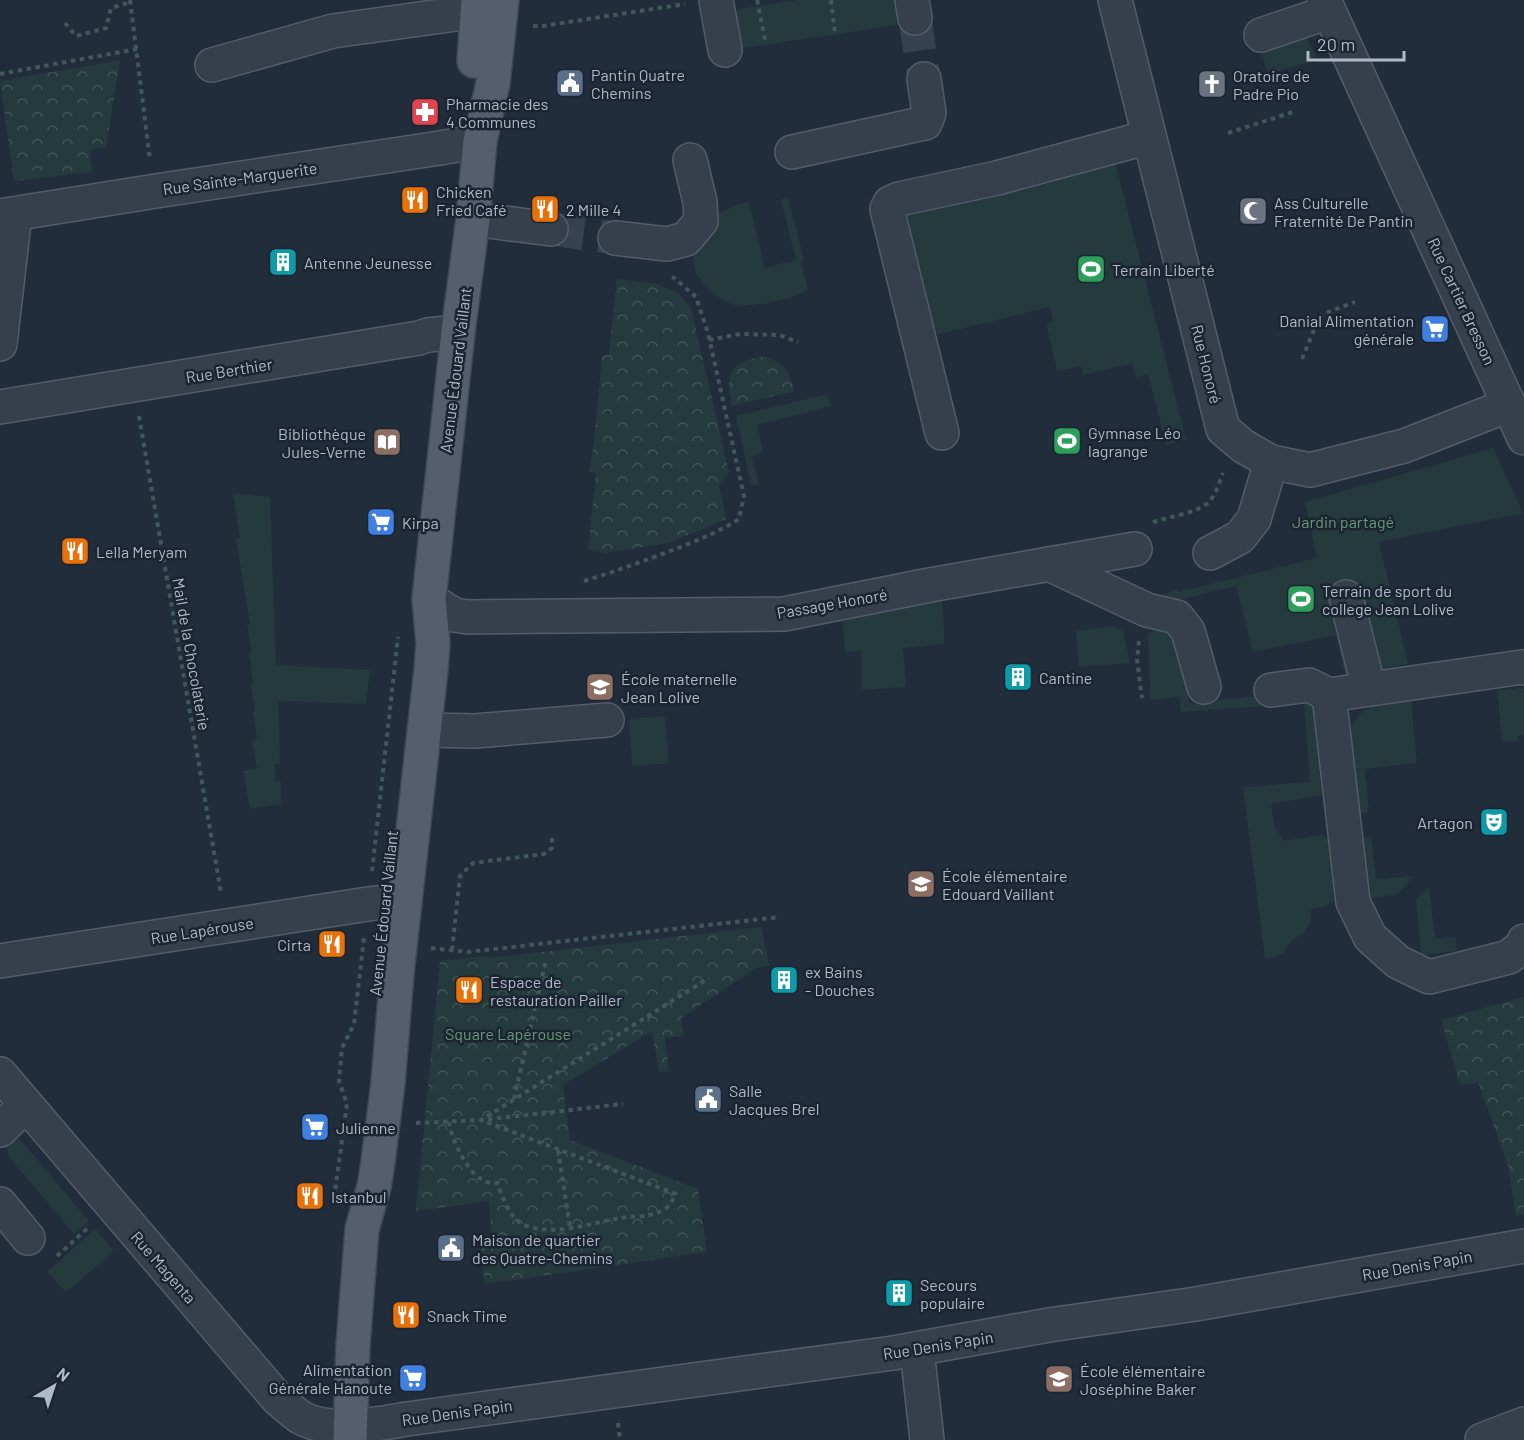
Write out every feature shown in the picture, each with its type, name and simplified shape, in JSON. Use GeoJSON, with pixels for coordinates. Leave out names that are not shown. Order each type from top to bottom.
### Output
{"type":"FeatureCollection","features":[{"type":"Feature","properties":{"kind":"main road","name":"Avenue Édouard Vaillant"},"geometry":{"type":"LineString","coordinates":[[386,903],[424,730],[433,643],[441,607],[458,332],[473,219],[480,141],[493,83],[501,6]]}},
{"type":"Feature","properties":{"kind":"main road","name":"Avenue Édouard Vaillant"},"geometry":{"type":"LineString","coordinates":[[350,1433],[353,1338],[362,1229],[374,1187],[378,1162],[388,1083],[397,973],[386,903],[411,668],[415,641],[441,607]]}},
{"type":"Feature","properties":{"kind":"street","name":"Rue Honoré"},"geometry":{"type":"LineString","coordinates":[[1115,0],[1223,429],[1243,446],[1271,462],[1311,470],[1404,446],[1509,405]]}},
{"type":"Feature","properties":{"kind":"street"},"geometry":{"type":"LineString","coordinates":[[703,2],[724,50]]}},
{"type":"Feature","properties":{"kind":"street"},"geometry":{"type":"LineString","coordinates":[[212,65],[333,31],[501,6]]}},
{"type":"Feature","properties":{"kind":"street"},"geometry":{"type":"LineString","coordinates":[[1261,35],[1326,6]]}},
{"type":"Feature","properties":{"kind":"street","name":"Rue Cartier Bresson"},"geometry":{"type":"LineString","coordinates":[[1326,6],[1524,438]]}},
{"type":"Feature","properties":{"kind":"street"},"geometry":{"type":"LineString","coordinates":[[792,152],[925,123],[929,113],[924,79]]}},
{"type":"Feature","properties":{"kind":"street"},"geometry":{"type":"LineString","coordinates":[[942,433],[887,210],[890,202],[997,178],[1149,137]]}},
{"type":"Feature","properties":{"kind":"street","name":"Rue Sainte-Marguerite"},"geometry":{"type":"LineString","coordinates":[[8,215],[480,141]]}},
{"type":"Feature","properties":{"kind":"street"},"geometry":{"type":"LineString","coordinates":[[615,238],[667,244],[686,238],[701,221],[700,202],[690,160]]}},
{"type":"Feature","properties":{"kind":"street"},"geometry":{"type":"LineString","coordinates":[[0,344],[8,215]]}},
{"type":"Feature","properties":{"kind":"street"},"geometry":{"type":"LineString","coordinates":[[473,219],[551,229]]}},
{"type":"Feature","properties":{"kind":"street","name":"Rue Berthier"},"geometry":{"type":"LineString","coordinates":[[0,407],[428,335],[458,332]]}},
{"type":"Feature","properties":{"kind":"street"},"geometry":{"type":"LineString","coordinates":[[1210,553],[1240,537],[1254,519],[1271,462]]}},
{"type":"Feature","properties":{"kind":"street","name":"Passage Honoré"},"geometry":{"type":"LineString","coordinates":[[441,607],[488,617],[784,614],[930,585],[1135,549]]}},
{"type":"Feature","properties":{"kind":"street"},"geometry":{"type":"LineString","coordinates":[[1049,564],[1147,610],[1177,618],[1188,631],[1204,687]]}},
{"type":"Feature","properties":{"kind":"street"},"geometry":{"type":"LineString","coordinates":[[1346,597],[1369,689]]}},
{"type":"Feature","properties":{"kind":"street"},"geometry":{"type":"LineString","coordinates":[[1271,690],[1309,685],[1329,695],[1523,667]]}},
{"type":"Feature","properties":{"kind":"street"},"geometry":{"type":"LineString","coordinates":[[1329,695],[1353,902],[1370,937],[1398,962],[1429,977],[1509,957],[1522,946],[1524,941]]}},
{"type":"Feature","properties":{"kind":"street"},"geometry":{"type":"LineString","coordinates":[[424,730],[475,731],[607,720]]}},
{"type":"Feature","properties":{"kind":"street","name":"Rue Lapérouse"},"geometry":{"type":"LineString","coordinates":[[0,961],[386,903]]}},
{"type":"Feature","properties":{"kind":"street","name":"Rue Magenta"},"geometry":{"type":"LineString","coordinates":[[0,1074],[278,1400],[311,1422],[350,1433]]}},
{"type":"Feature","properties":{"kind":"street"},"geometry":{"type":"LineString","coordinates":[[0,1130],[26,1105]]}},
{"type":"Feature","properties":{"kind":"street"},"geometry":{"type":"LineString","coordinates":[[0,1204],[28,1238]]}},
{"type":"Feature","properties":{"kind":"street","name":"Rue Denis Papin"},"geometry":{"type":"LineString","coordinates":[[350,1433],[407,1419],[893,1353],[1049,1325],[1196,1304],[1524,1246]]}},
{"type":"Feature","properties":{"kind":"street"},"geometry":{"type":"LineString","coordinates":[[916,1349],[927,1440]]}},
{"type":"Feature","properties":{"kind":"street"},"geometry":{"type":"LineString","coordinates":[[1482,1440],[1524,1424]]}},
{"type":"Feature","properties":{"kind":"path"},"geometry":{"type":"LineString","coordinates":[[757,0],[766,44]]}},
{"type":"Feature","properties":{"kind":"path"},"geometry":{"type":"LineString","coordinates":[[831,0],[835,34]]}},
{"type":"Feature","properties":{"kind":"path"},"geometry":{"type":"LineString","coordinates":[[65,23],[76,36],[106,28],[111,8],[130,1],[156,191]]}},
{"type":"Feature","properties":{"kind":"path"},"geometry":{"type":"LineString","coordinates":[[501,6],[543,26],[703,2]]}},
{"type":"Feature","properties":{"kind":"path"},"geometry":{"type":"LineString","coordinates":[[0,74],[137,49]]}},
{"type":"Feature","properties":{"kind":"path"},"geometry":{"type":"LineString","coordinates":[[1228,133],[1293,112]]}},
{"type":"Feature","properties":{"kind":"path"},"geometry":{"type":"LineString","coordinates":[[575,584],[632,566],[723,529],[739,519],[744,496],[710,340],[696,297],[674,278],[664,275]]}},
{"type":"Feature","properties":{"kind":"path"},"geometry":{"type":"LineString","coordinates":[[1302,359],[1319,318],[1323,314],[1355,302]]}},
{"type":"Feature","properties":{"kind":"path"},"geometry":{"type":"LineString","coordinates":[[710,340],[740,334],[760,334],[779,335],[798,342]]}},
{"type":"Feature","properties":{"kind":"path","name":"Mail de la Chocolaterie"},"geometry":{"type":"LineString","coordinates":[[134,385],[226,926]]}},
{"type":"Feature","properties":{"kind":"path"},"geometry":{"type":"LineString","coordinates":[[1135,549],[1151,522],[1207,503],[1213,496],[1224,470],[1243,446]]}},
{"type":"Feature","properties":{"kind":"path"},"geometry":{"type":"LineString","coordinates":[[1142,698],[1137,659],[1139,629],[1147,610]]}},
{"type":"Feature","properties":{"kind":"path"},"geometry":{"type":"LineString","coordinates":[[334,1199],[347,1104],[339,1081],[342,1048],[354,1024],[359,968],[386,903],[398,634]]}},
{"type":"Feature","properties":{"kind":"path"},"geometry":{"type":"LineString","coordinates":[[452,950],[460,876],[466,869],[473,863],[544,854],[552,848],[552,838]]}},
{"type":"Feature","properties":{"kind":"path"},"geometry":{"type":"LineString","coordinates":[[423,947],[468,952],[780,917]]}},
{"type":"Feature","properties":{"kind":"path"},"geometry":{"type":"LineString","coordinates":[[514,1100],[546,960]]}},
{"type":"Feature","properties":{"kind":"path"},"geometry":{"type":"LineString","coordinates":[[481,1120],[708,978]]}},
{"type":"Feature","properties":{"kind":"path"},"geometry":{"type":"LineString","coordinates":[[409,1124],[481,1120],[623,1104]]}},
{"type":"Feature","properties":{"kind":"path"},"geometry":{"type":"LineString","coordinates":[[449,1122],[451,1133],[463,1160],[486,1182],[497,1183],[509,1210],[522,1224],[557,1230],[623,1217],[646,1217],[667,1208],[676,1194],[481,1120]]}},
{"type":"Feature","properties":{"kind":"path"},"geometry":{"type":"LineString","coordinates":[[558,1149],[570,1227]]}},
{"type":"Feature","properties":{"kind":"path"},"geometry":{"type":"LineString","coordinates":[[52,1260],[112,1206]]}},
{"type":"Feature","properties":{"kind":"green space"},"geometry":{"type":"Polygon","coordinates":[[[796,0],[902,0],[905,24],[743,48],[734,10],[796,0]]]}},
{"type":"Feature","properties":{"kind":"green space"},"geometry":{"type":"Polygon","coordinates":[[[1306,37],[1316,56],[1306,60],[1307,63],[1268,74],[1260,49],[1306,37]]]}},
{"type":"Feature","properties":{"kind":"green space"},"geometry":{"type":"Polygon","coordinates":[[[120,60],[106,147],[90,150],[92,172],[14,181],[0,81],[120,60]]]}},
{"type":"Feature","properties":{"kind":"green space"},"geometry":{"type":"Polygon","coordinates":[[[1113,154],[1186,439],[1166,445],[1148,374],[1136,377],[1132,363],[1083,375],[1081,366],[1057,371],[1046,324],[1053,322],[1050,307],[931,336],[902,209],[1113,154]]]}},
{"type":"Feature","properties":{"kind":"green space"},"geometry":{"type":"Polygon","coordinates":[[[788,198],[804,260],[801,261],[808,290],[789,298],[763,304],[736,306],[714,295],[696,274],[693,254],[701,236],[714,223],[717,214],[749,202],[765,268],[796,260],[781,200],[788,198]]]}},
{"type":"Feature","properties":{"kind":"green space"},"geometry":{"type":"Polygon","coordinates":[[[617,279],[657,284],[679,294],[691,308],[729,472],[719,486],[726,519],[669,543],[605,553],[588,550],[596,473],[589,472],[602,355],[609,355],[617,279]]]}},
{"type":"Feature","properties":{"kind":"green space"},"geometry":{"type":"Polygon","coordinates":[[[765,356],[785,369],[794,391],[732,406],[729,385],[733,371],[744,362],[765,356]]]}},
{"type":"Feature","properties":{"kind":"green space"},"geometry":{"type":"Polygon","coordinates":[[[827,394],[831,406],[757,425],[763,452],[752,456],[759,485],[751,485],[736,416],[827,394]]]}},
{"type":"Feature","properties":{"kind":"green space","name":"Jardin partagé"},"geometry":{"type":"Polygon","coordinates":[[[1493,448],[1523,513],[1379,542],[1408,664],[1345,676],[1336,635],[1253,652],[1236,586],[1158,605],[1165,594],[1178,589],[1179,592],[1317,558],[1305,502],[1493,448]]]}},
{"type":"Feature","properties":{"kind":"green space"},"geometry":{"type":"Polygon","coordinates":[[[233,493],[270,497],[276,665],[370,670],[366,704],[278,701],[280,764],[275,764],[275,781],[281,781],[281,804],[250,809],[243,771],[257,768],[252,741],[257,739],[250,683],[253,682],[249,654],[252,653],[247,625],[250,624],[236,539],[240,538],[233,493]]]}},
{"type":"Feature","properties":{"kind":"green space"},"geometry":{"type":"Polygon","coordinates":[[[942,600],[945,644],[903,648],[906,687],[862,690],[861,651],[845,652],[842,617],[942,600]]]}},
{"type":"Feature","properties":{"kind":"green space"},"geometry":{"type":"Polygon","coordinates":[[[1111,626],[1123,631],[1130,663],[1079,667],[1076,631],[1111,626]]]}},
{"type":"Feature","properties":{"kind":"green space"},"geometry":{"type":"Polygon","coordinates":[[[1159,626],[1171,627],[1189,703],[1259,696],[1315,699],[1328,789],[1323,795],[1271,804],[1275,828],[1284,841],[1320,835],[1333,841],[1342,891],[1328,904],[1311,910],[1311,919],[1305,931],[1291,942],[1284,953],[1265,959],[1243,787],[1310,782],[1304,703],[1181,712],[1179,697],[1150,700],[1148,637],[1159,626]]]}},
{"type":"Feature","properties":{"kind":"green space"},"geometry":{"type":"Polygon","coordinates":[[[1524,689],[1524,735],[1518,736],[1518,741],[1502,742],[1497,690],[1524,689]]]}},
{"type":"Feature","properties":{"kind":"green space"},"geometry":{"type":"Polygon","coordinates":[[[1411,699],[1417,763],[1365,769],[1369,812],[1354,815],[1346,737],[1363,711],[1375,705],[1411,699]]]}},
{"type":"Feature","properties":{"kind":"green space"},"geometry":{"type":"Polygon","coordinates":[[[665,716],[669,763],[632,766],[629,719],[665,716]]]}},
{"type":"Feature","properties":{"kind":"green space"},"geometry":{"type":"Polygon","coordinates":[[[1371,836],[1376,879],[1414,876],[1398,894],[1366,899],[1362,838],[1371,836]]]}},
{"type":"Feature","properties":{"kind":"green space"},"geometry":{"type":"Polygon","coordinates":[[[1429,887],[1435,939],[1455,937],[1457,951],[1425,955],[1421,953],[1416,899],[1429,887]]]}},
{"type":"Feature","properties":{"kind":"green space","name":"Square Lapérouse"},"geometry":{"type":"Polygon","coordinates":[[[761,927],[769,965],[756,968],[681,1018],[683,1036],[665,1038],[669,1071],[659,1072],[652,1031],[563,1085],[570,1140],[698,1189],[707,1252],[485,1284],[479,1244],[492,1241],[489,1201],[416,1211],[440,961],[487,956],[487,958],[761,927]]]}},
{"type":"Feature","properties":{"kind":"green space"},"geometry":{"type":"Polygon","coordinates":[[[1524,997],[1524,1214],[1516,1216],[1508,1165],[1478,1082],[1460,1085],[1441,1020],[1524,997]]]}},
{"type":"Feature","properties":{"kind":"green space"},"geometry":{"type":"Polygon","coordinates":[[[12,1130],[89,1221],[74,1234],[10,1158],[7,1144],[12,1130]]]}},
{"type":"Feature","properties":{"kind":"green space"},"geometry":{"type":"Polygon","coordinates":[[[95,1229],[114,1251],[66,1292],[47,1272],[95,1229]]]}},
{"type":"Feature","properties":{"kind":"tunnel"},"geometry":{"type":"LineString","coordinates":[[915,18],[924,79]]}},
{"type":"Feature","properties":{"kind":"tunnel"},"geometry":{"type":"LineString","coordinates":[[551,229],[615,238]]}},
{"type":"Feature","properties":{"kind":"place","name":"Pantin Quatre Chemins"},"geometry":{"type":"Point","coordinates":[570,83]}},
{"type":"Feature","properties":{"kind":"place","name":"Oratoire de Padre Pio"},"geometry":{"type":"Point","coordinates":[1212,84]}},
{"type":"Feature","properties":{"kind":"place","name":"Pharmacie des 4 Communes"},"geometry":{"type":"Point","coordinates":[425,112]}},
{"type":"Feature","properties":{"kind":"place","name":"Chicken Fried Café"},"geometry":{"type":"Point","coordinates":[415,200]}},
{"type":"Feature","properties":{"kind":"place","name":"2 Mille 4"},"geometry":{"type":"Point","coordinates":[545,209]}},
{"type":"Feature","properties":{"kind":"place","name":"Ass Culturelle Fraternité De Pantin"},"geometry":{"type":"Point","coordinates":[1253,211]}},
{"type":"Feature","properties":{"kind":"place","name":"Antenne Jeunesse"},"geometry":{"type":"Point","coordinates":[283,262]}},
{"type":"Feature","properties":{"kind":"place","name":"Terrain Liberté"},"geometry":{"type":"Point","coordinates":[1091,269]}},
{"type":"Feature","properties":{"kind":"place","name":"Danial Alimentation générale"},"geometry":{"type":"Point","coordinates":[1435,329]}},
{"type":"Feature","properties":{"kind":"place","name":"Gymnase Léo lagrange"},"geometry":{"type":"Point","coordinates":[1067,441]}},
{"type":"Feature","properties":{"kind":"place","name":"Bibliothèque Jules-Verne"},"geometry":{"type":"Point","coordinates":[387,442]}},
{"type":"Feature","properties":{"kind":"place","name":"Kirpa"},"geometry":{"type":"Point","coordinates":[381,522]}},
{"type":"Feature","properties":{"kind":"place","name":"Lella Meryam"},"geometry":{"type":"Point","coordinates":[75,551]}},
{"type":"Feature","properties":{"kind":"place","name":"Terrain de sport du college Jean Lolive"},"geometry":{"type":"Point","coordinates":[1301,599]}},
{"type":"Feature","properties":{"kind":"place","name":"Cantine"},"geometry":{"type":"Point","coordinates":[1018,677]}},
{"type":"Feature","properties":{"kind":"place","name":"École maternelle Jean Lolive"},"geometry":{"type":"Point","coordinates":[600,687]}},
{"type":"Feature","properties":{"kind":"place","name":"Artagon"},"geometry":{"type":"Point","coordinates":[1494,822]}},
{"type":"Feature","properties":{"kind":"place","name":"École élémentaire Edouard Vaillant"},"geometry":{"type":"Point","coordinates":[921,884]}},
{"type":"Feature","properties":{"kind":"place","name":"Cirta"},"geometry":{"type":"Point","coordinates":[332,944]}},
{"type":"Feature","properties":{"kind":"place","name":"ex Bains - Douches"},"geometry":{"type":"Point","coordinates":[784,980]}},
{"type":"Feature","properties":{"kind":"place","name":"Espace de restauration Pailler"},"geometry":{"type":"Point","coordinates":[469,990]}},
{"type":"Feature","properties":{"kind":"place","name":"Salle Jacques Brel"},"geometry":{"type":"Point","coordinates":[708,1099]}},
{"type":"Feature","properties":{"kind":"place","name":"Julienne"},"geometry":{"type":"Point","coordinates":[315,1127]}},
{"type":"Feature","properties":{"kind":"place","name":"Istanbul"},"geometry":{"type":"Point","coordinates":[310,1196]}},
{"type":"Feature","properties":{"kind":"place","name":"Maison de quartier des Quatre-Chemins"},"geometry":{"type":"Point","coordinates":[451,1248]}},
{"type":"Feature","properties":{"kind":"place","name":"Secours populaire"},"geometry":{"type":"Point","coordinates":[899,1293]}},
{"type":"Feature","properties":{"kind":"place","name":"Snack Time"},"geometry":{"type":"Point","coordinates":[406,1315]}},
{"type":"Feature","properties":{"kind":"place","name":"Alimentation Générale Hanoute"},"geometry":{"type":"Point","coordinates":[413,1378]}},
{"type":"Feature","properties":{"kind":"place","name":"École élémentaire Joséphine Baker"},"geometry":{"type":"Point","coordinates":[1059,1379]}}]}
